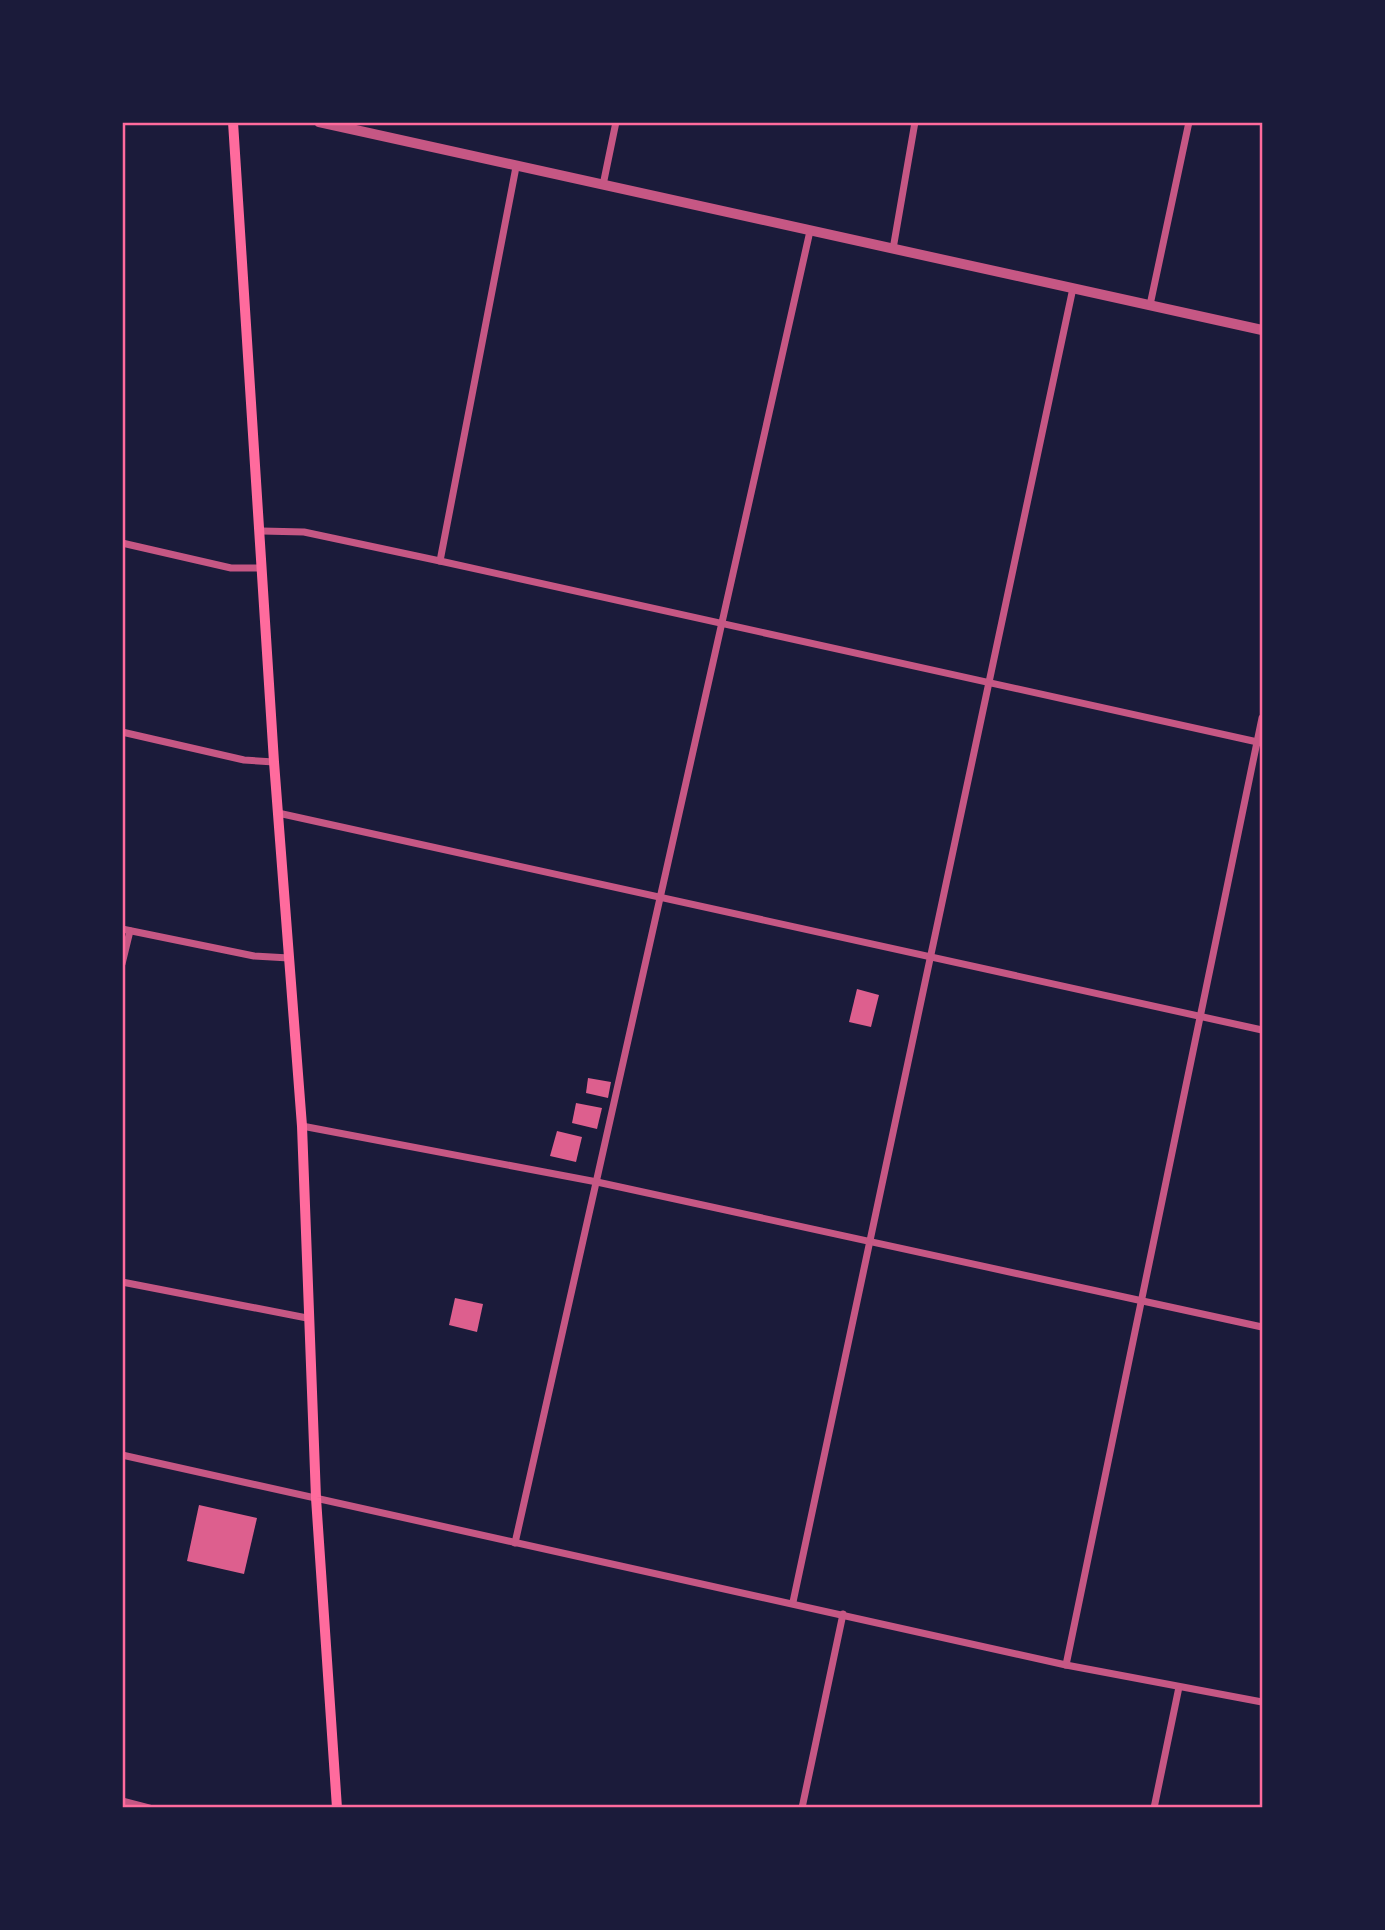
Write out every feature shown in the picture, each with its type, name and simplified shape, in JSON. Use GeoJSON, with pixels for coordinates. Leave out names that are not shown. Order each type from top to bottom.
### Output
{"type":"FeatureCollection","features":[{"type":"Feature","properties":{"kind":"main road"},"geometry":{"type":"LineString","coordinates":[[233,122],[262,531],[274,762],[302,1125],[307,1318],[316,1498],[337,1808]]}},
{"type":"Feature","properties":{"kind":"street"},"geometry":{"type":"LineString","coordinates":[[319,122],[1262,330]]}},
{"type":"Feature","properties":{"kind":"street"},"geometry":{"type":"LineString","coordinates":[[603,185],[616,122]]}},
{"type":"Feature","properties":{"kind":"street"},"geometry":{"type":"LineString","coordinates":[[893,249],[915,122]]}},
{"type":"Feature","properties":{"kind":"street"},"geometry":{"type":"LineString","coordinates":[[1150,305],[1189,122]]}},
{"type":"Feature","properties":{"kind":"street"},"geometry":{"type":"LineString","coordinates":[[440,561],[516,167]]}},
{"type":"Feature","properties":{"kind":"street"},"geometry":{"type":"LineString","coordinates":[[515,1543],[720,620],[810,231]]}},
{"type":"Feature","properties":{"kind":"street"},"geometry":{"type":"LineString","coordinates":[[793,1602],[872,1242],[929,957],[1073,288]]}},
{"type":"Feature","properties":{"kind":"street"},"geometry":{"type":"LineString","coordinates":[[262,531],[304,532],[720,620],[1260,742]]}},
{"type":"Feature","properties":{"kind":"street"},"geometry":{"type":"LineString","coordinates":[[122,543],[231,568],[262,568]]}},
{"type":"Feature","properties":{"kind":"street"},"geometry":{"type":"LineString","coordinates":[[1066,1665],[1139,1302],[1260,742],[1262,718]]}},
{"type":"Feature","properties":{"kind":"street"},"geometry":{"type":"LineString","coordinates":[[122,732],[244,761],[274,762]]}},
{"type":"Feature","properties":{"kind":"street"},"geometry":{"type":"LineString","coordinates":[[278,813],[1262,1030]]}},
{"type":"Feature","properties":{"kind":"street"},"geometry":{"type":"LineString","coordinates":[[122,964],[126,930],[254,957],[289,958]]}},
{"type":"Feature","properties":{"kind":"street"},"geometry":{"type":"LineString","coordinates":[[302,1125],[597,1182],[1139,1302],[1262,1326]]}},
{"type":"Feature","properties":{"kind":"street"},"geometry":{"type":"LineString","coordinates":[[122,1282],[307,1318]]}},
{"type":"Feature","properties":{"kind":"street"},"geometry":{"type":"LineString","coordinates":[[122,1455],[793,1602],[1066,1665],[1262,1702]]}},
{"type":"Feature","properties":{"kind":"street"},"geometry":{"type":"LineString","coordinates":[[802,1808],[843,1614]]}},
{"type":"Feature","properties":{"kind":"street"},"geometry":{"type":"LineString","coordinates":[[1154,1808],[1178,1687]]}},
{"type":"Feature","properties":{"kind":"street"},"geometry":{"type":"LineString","coordinates":[[122,1801],[149,1808]]}},
{"type":"Feature","properties":{"kind":"building"},"geometry":{"type":"Polygon","coordinates":[[[857,989],[879,995],[871,1027],[849,1022],[857,989]]]}},
{"type":"Feature","properties":{"kind":"building"},"geometry":{"type":"Polygon","coordinates":[[[588,1078],[611,1082],[608,1098],[586,1093],[588,1078]]]}},
{"type":"Feature","properties":{"kind":"building"},"geometry":{"type":"Polygon","coordinates":[[[576,1103],[602,1108],[597,1129],[572,1123],[576,1103]]]}},
{"type":"Feature","properties":{"kind":"building"},"geometry":{"type":"Polygon","coordinates":[[[557,1131],[582,1137],[576,1162],[550,1156],[557,1131]]]}},
{"type":"Feature","properties":{"kind":"building"},"geometry":{"type":"Polygon","coordinates":[[[455,1298],[483,1304],[477,1332],[449,1325],[455,1298]]]}},
{"type":"Feature","properties":{"kind":"building"},"geometry":{"type":"Polygon","coordinates":[[[199,1505],[257,1518],[244,1574],[187,1561],[199,1505]]]}}]}
